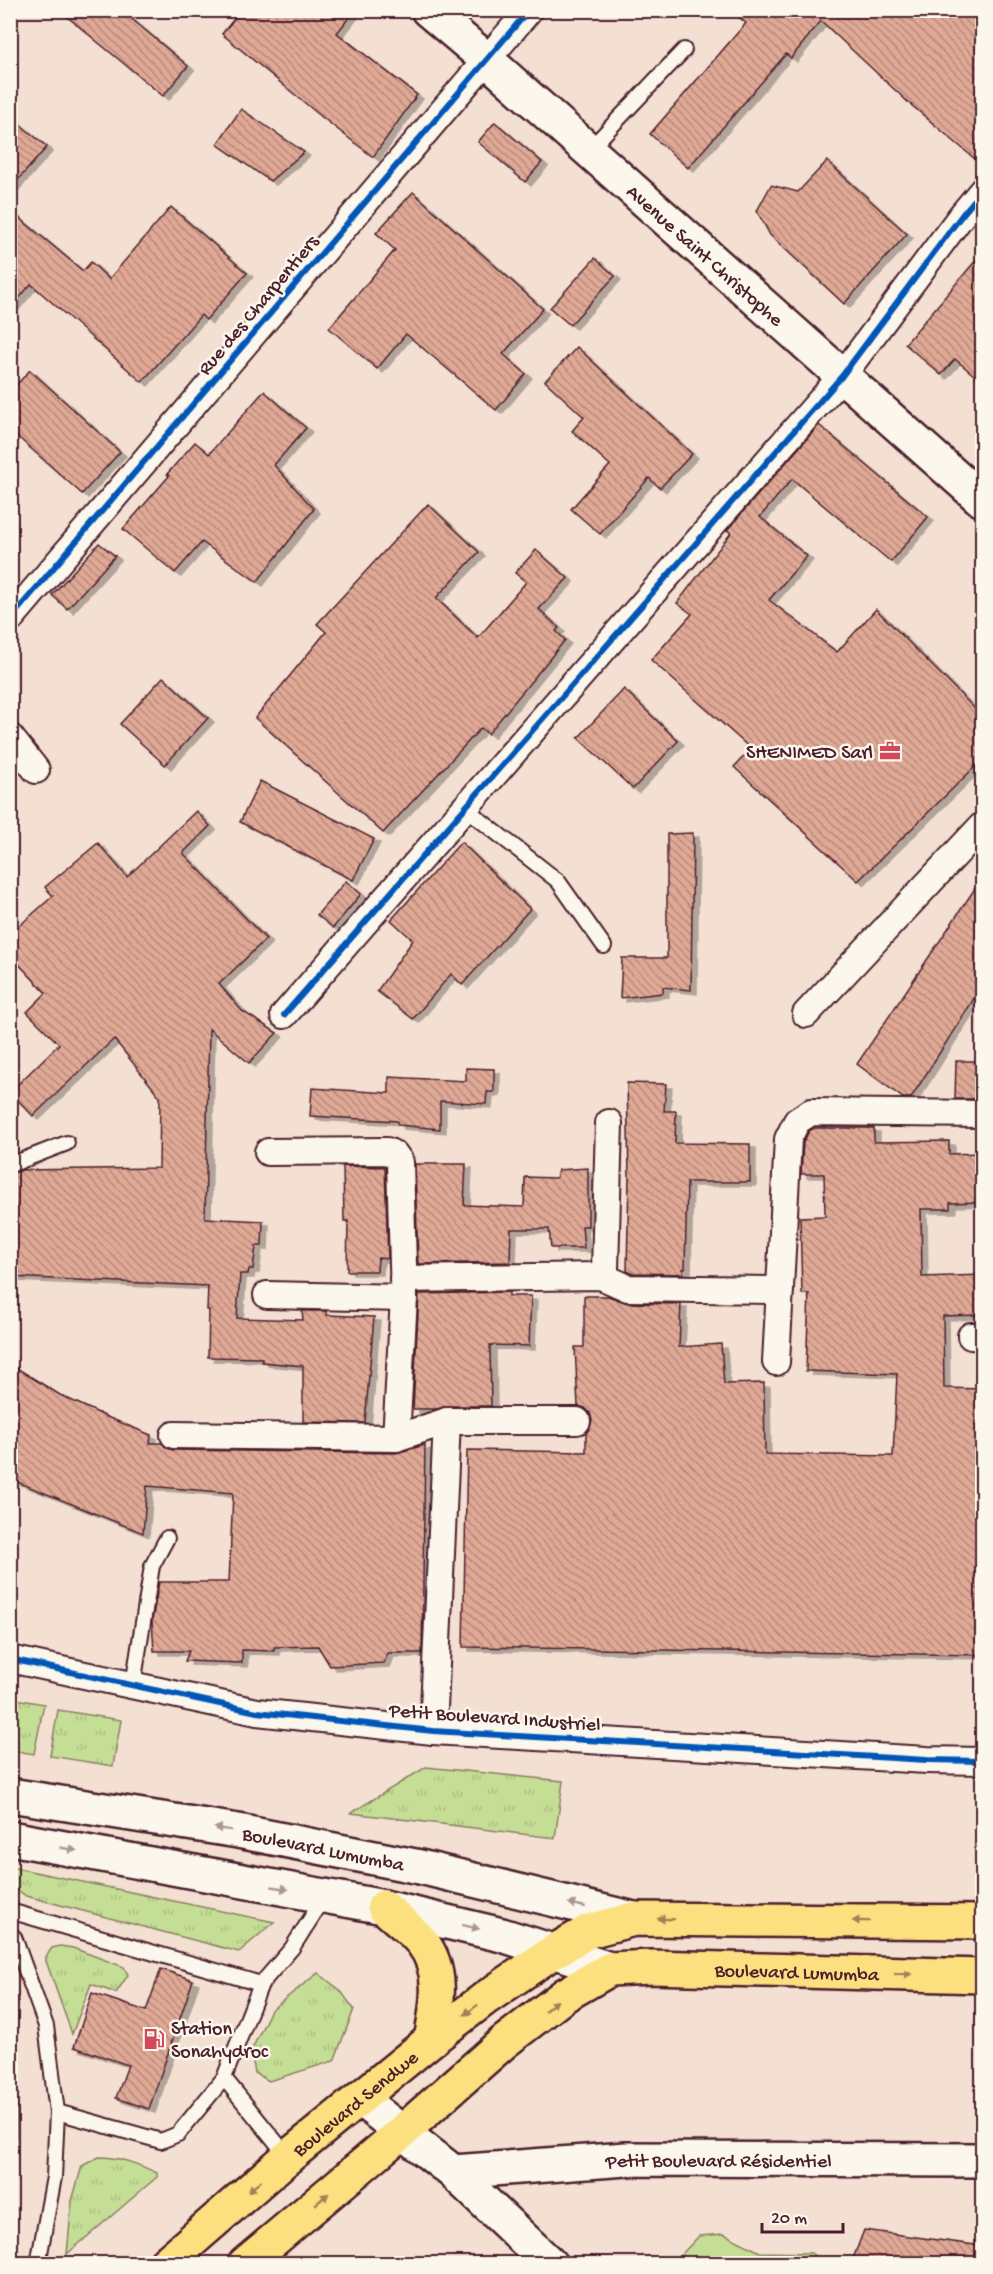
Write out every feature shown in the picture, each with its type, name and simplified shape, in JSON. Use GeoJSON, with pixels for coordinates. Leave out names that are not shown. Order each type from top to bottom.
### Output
{"type":"FeatureCollection","features":[{"type":"Feature","properties":{"kind":"highway"},"geometry":{"type":"LineString","coordinates":[[384,1907],[422,1942],[435,1965],[438,1999],[431,2040]]}},
{"type":"Feature","properties":{"kind":"highway","name":"Boulevard Lumumba"},"geometry":{"type":"LineString","coordinates":[[553,1952],[589,1931],[634,1918],[982,1922]]}},
{"type":"Feature","properties":{"kind":"highway","name":"Boulevard Sendwe"},"geometry":{"type":"LineString","coordinates":[[165,2264],[288,2157],[431,2040],[487,1997],[553,1952]]}},
{"type":"Feature","properties":{"kind":"highway","name":"Boulevard Lumumba"},"geometry":{"type":"LineString","coordinates":[[402,2132],[504,2042],[565,1995],[610,1969],[651,1967],[982,1976]]}},
{"type":"Feature","properties":{"kind":"highway"},"geometry":{"type":"LineString","coordinates":[[244,2264],[402,2132]]}},
{"type":"Feature","properties":{"kind":"main road","name":"Avenue Saint Christophe"},"geometry":{"type":"LineString","coordinates":[[428,10],[982,500]]}},
{"type":"Feature","properties":{"kind":"main road","name":"Boulevard Lumumba"},"geometry":{"type":"LineString","coordinates":[[10,1795],[238,1831],[375,1858],[634,1918]]}},
{"type":"Feature","properties":{"kind":"main road","name":"Boulevard Lumumba"},"geometry":{"type":"LineString","coordinates":[[10,1838],[384,1907],[502,1935],[610,1969]]}},
{"type":"Feature","properties":{"kind":"main road"},"geometry":{"type":"LineString","coordinates":[[360,2099],[453,2172],[549,2264]]}},
{"type":"Feature","properties":{"kind":"main road","name":"Petit Boulevard Résidentiel"},"geometry":{"type":"LineString","coordinates":[[453,2172],[626,2159],[982,2160]]}},
{"type":"Feature","properties":{"kind":"street","name":"Rue des Charpentiers"},"geometry":{"type":"LineString","coordinates":[[10,619],[529,10]]}},
{"type":"Feature","properties":{"kind":"street"},"geometry":{"type":"LineString","coordinates":[[284,1015],[842,376],[982,191]]}},
{"type":"Feature","properties":{"kind":"street"},"geometry":{"type":"LineString","coordinates":[[10,737],[36,770]]}},
{"type":"Feature","properties":{"kind":"street"},"geometry":{"type":"LineString","coordinates":[[806,1014],[982,826]]}},
{"type":"Feature","properties":{"kind":"street"},"geometry":{"type":"LineString","coordinates":[[776,1362],[788,1139],[797,1121],[811,1112],[982,1114]]}},
{"type":"Feature","properties":{"kind":"street"},"geometry":{"type":"LineString","coordinates":[[601,1276],[605,1269],[609,1124]]}},
{"type":"Feature","properties":{"kind":"street"},"geometry":{"type":"LineString","coordinates":[[268,1152],[387,1151],[395,1155],[400,1162],[403,1288],[396,1438]]}},
{"type":"Feature","properties":{"kind":"street"},"geometry":{"type":"LineString","coordinates":[[267,1295],[601,1276],[628,1288],[780,1290]]}},
{"type":"Feature","properties":{"kind":"street"},"geometry":{"type":"LineString","coordinates":[[433,1731],[447,1421]]}},
{"type":"Feature","properties":{"kind":"street"},"geometry":{"type":"LineString","coordinates":[[174,1435],[396,1438],[447,1421],[577,1421]]}},
{"type":"Feature","properties":{"kind":"street","name":"Petit Boulevard Industriel"},"geometry":{"type":"LineString","coordinates":[[10,1659],[258,1712],[433,1731],[927,1760],[982,1761]]}},
{"type":"Feature","properties":{"kind":"lane"},"geometry":{"type":"LineString","coordinates":[[589,150],[684,50]]}},
{"type":"Feature","properties":{"kind":"lane"},"geometry":{"type":"LineString","coordinates":[[465,808],[558,880],[604,946]]}},
{"type":"Feature","properties":{"kind":"lane"},"geometry":{"type":"LineString","coordinates":[[10,1166],[68,1143]]}},
{"type":"Feature","properties":{"kind":"lane"},"geometry":{"type":"LineString","coordinates":[[133,1685],[152,1566],[166,1538]]}},
{"type":"Feature","properties":{"kind":"lane"},"geometry":{"type":"LineString","coordinates":[[57,2112],[161,2142],[178,2134],[224,2078],[261,1984],[292,1948],[326,1896]]}},
{"type":"Feature","properties":{"kind":"lane"},"geometry":{"type":"LineString","coordinates":[[10,1911],[261,1984]]}},
{"type":"Feature","properties":{"kind":"lane"},"geometry":{"type":"LineString","coordinates":[[10,1934],[14,1937],[46,2026],[57,2112],[54,2177],[38,2264]]}},
{"type":"Feature","properties":{"kind":"lane"},"geometry":{"type":"LineString","coordinates":[[224,2078],[288,2157]]}},
{"type":"Feature","properties":{"kind":"green space"},"geometry":{"type":"Polygon","coordinates":[[[10,1698],[44,1704],[34,1754],[11,1750],[10,1698]]]}},
{"type":"Feature","properties":{"kind":"green space"},"geometry":{"type":"Polygon","coordinates":[[[58,1710],[121,1720],[113,1766],[50,1756],[58,1710]]]}},
{"type":"Feature","properties":{"kind":"green space"},"geometry":{"type":"Polygon","coordinates":[[[426,1767],[563,1781],[555,1838],[351,1813],[426,1767]]]}},
{"type":"Feature","properties":{"kind":"green space"},"geometry":{"type":"Polygon","coordinates":[[[11,1867],[274,1922],[239,1952],[26,1896],[11,1885],[11,1867]]]}},
{"type":"Feature","properties":{"kind":"green space"},"geometry":{"type":"Polygon","coordinates":[[[60,1946],[73,1948],[124,1967],[128,1975],[116,1993],[91,1984],[72,2034],[45,1958],[52,1948],[60,1946]]]}},
{"type":"Feature","properties":{"kind":"green space"},"geometry":{"type":"Polygon","coordinates":[[[318,1973],[340,1990],[354,2009],[334,2061],[269,2081],[255,2073],[251,2051],[271,2010],[318,1973]]]}},
{"type":"Feature","properties":{"kind":"green space"},"geometry":{"type":"Polygon","coordinates":[[[11,2078],[17,2111],[15,2156],[11,2181],[11,2078]]]}},
{"type":"Feature","properties":{"kind":"green space"},"geometry":{"type":"Polygon","coordinates":[[[99,2157],[114,2158],[136,2164],[157,2173],[157,2177],[67,2254],[72,2201],[82,2166],[99,2157]]]}},
{"type":"Feature","properties":{"kind":"green space"},"geometry":{"type":"Polygon","coordinates":[[[724,2234],[760,2252],[811,2253],[823,2263],[677,2263],[678,2258],[699,2236],[724,2234]]]}},
{"type":"Feature","properties":{"kind":"building"},"geometry":{"type":"Polygon","coordinates":[[[59,10],[121,10],[188,66],[163,96],[59,10]]]}},
{"type":"Feature","properties":{"kind":"building"},"geometry":{"type":"Polygon","coordinates":[[[241,10],[355,10],[337,33],[417,95],[373,157],[222,34],[241,10]]]}},
{"type":"Feature","properties":{"kind":"building"},"geometry":{"type":"Polygon","coordinates":[[[730,10],[982,10],[982,165],[910,104],[821,21],[791,58],[786,54],[688,168],[650,134],[746,23],[730,10]]]}},
{"type":"Feature","properties":{"kind":"building"},"geometry":{"type":"Polygon","coordinates":[[[241,109],[304,152],[270,181],[217,144],[241,109]]]}},
{"type":"Feature","properties":{"kind":"building"},"geometry":{"type":"Polygon","coordinates":[[[10,116],[47,147],[10,189],[10,116]]]}},
{"type":"Feature","properties":{"kind":"building"},"geometry":{"type":"Polygon","coordinates":[[[495,122],[542,162],[525,182],[478,142],[495,122]]]}},
{"type":"Feature","properties":{"kind":"building"},"geometry":{"type":"Polygon","coordinates":[[[827,161],[907,234],[844,304],[770,235],[757,211],[771,185],[798,192],[827,161]]]}},
{"type":"Feature","properties":{"kind":"building"},"geometry":{"type":"Polygon","coordinates":[[[413,192],[543,309],[503,354],[526,374],[496,410],[406,334],[377,369],[329,328],[395,250],[376,233],[413,192]]]}},
{"type":"Feature","properties":{"kind":"building"},"geometry":{"type":"Polygon","coordinates":[[[171,207],[247,273],[206,320],[201,315],[142,382],[31,284],[10,309],[10,210],[83,271],[91,262],[109,279],[171,207]]]}},
{"type":"Feature","properties":{"kind":"building"},"geometry":{"type":"Polygon","coordinates":[[[982,253],[982,382],[955,359],[941,375],[905,344],[982,253]]]}},
{"type":"Feature","properties":{"kind":"building"},"geometry":{"type":"Polygon","coordinates":[[[595,258],[615,276],[570,325],[550,308],[595,258]]]}},
{"type":"Feature","properties":{"kind":"building"},"geometry":{"type":"Polygon","coordinates":[[[577,347],[692,454],[660,488],[649,478],[600,534],[571,509],[610,465],[572,431],[584,417],[545,381],[577,347]]]}},
{"type":"Feature","properties":{"kind":"building"},"geometry":{"type":"Polygon","coordinates":[[[30,370],[120,452],[82,494],[10,430],[10,392],[30,370]]]}},
{"type":"Feature","properties":{"kind":"building"},"geometry":{"type":"Polygon","coordinates":[[[264,391],[306,428],[274,465],[314,509],[257,582],[202,542],[175,573],[123,529],[195,442],[209,454],[264,391]]]}},
{"type":"Feature","properties":{"kind":"building"},"geometry":{"type":"Polygon","coordinates":[[[819,425],[928,517],[891,562],[792,479],[760,517],[807,556],[769,600],[837,652],[876,609],[982,716],[982,760],[858,881],[734,767],[751,749],[651,660],[692,614],[677,603],[731,533],[727,530],[819,425]]]}},
{"type":"Feature","properties":{"kind":"building"},"geometry":{"type":"Polygon","coordinates":[[[428,504],[479,552],[436,598],[478,638],[526,582],[515,573],[536,550],[568,578],[539,609],[559,628],[556,631],[565,640],[488,734],[481,728],[383,833],[255,718],[326,632],[317,624],[428,504]]]}},
{"type":"Feature","properties":{"kind":"building"},"geometry":{"type":"Polygon","coordinates":[[[99,543],[115,556],[67,609],[52,595],[99,543]]]}},
{"type":"Feature","properties":{"kind":"building"},"geometry":{"type":"Polygon","coordinates":[[[163,677],[208,718],[165,765],[120,724],[163,677]]]}},
{"type":"Feature","properties":{"kind":"building"},"geometry":{"type":"Polygon","coordinates":[[[624,689],[678,741],[633,789],[578,738],[624,689]]]}},
{"type":"Feature","properties":{"kind":"building"},"geometry":{"type":"Polygon","coordinates":[[[260,781],[374,839],[353,880],[240,822],[260,781]]]}},
{"type":"Feature","properties":{"kind":"building"},"geometry":{"type":"Polygon","coordinates":[[[196,811],[210,826],[183,853],[266,939],[219,984],[242,1011],[277,1033],[249,1063],[209,1029],[205,1218],[263,1221],[262,1246],[256,1246],[253,1269],[249,1269],[248,1274],[240,1274],[237,1318],[303,1320],[302,1311],[326,1311],[327,1315],[374,1317],[365,1423],[303,1422],[303,1366],[262,1362],[262,1358],[208,1357],[208,1286],[10,1277],[10,1174],[22,1170],[159,1168],[160,1097],[114,1039],[33,1116],[10,1092],[59,1044],[27,1012],[46,993],[10,955],[10,934],[53,896],[45,887],[98,843],[127,877],[196,811]]]}},
{"type":"Feature","properties":{"kind":"building"},"geometry":{"type":"Polygon","coordinates":[[[693,833],[691,990],[663,987],[663,993],[620,998],[622,958],[667,958],[667,834],[693,833]]]}},
{"type":"Feature","properties":{"kind":"building"},"geometry":{"type":"Polygon","coordinates":[[[461,842],[530,909],[462,985],[451,974],[413,1019],[377,991],[413,940],[391,920],[461,842]]]}},
{"type":"Feature","properties":{"kind":"building"},"geometry":{"type":"Polygon","coordinates":[[[982,878],[982,986],[911,1098],[903,1098],[857,1064],[982,878]]]}},
{"type":"Feature","properties":{"kind":"building"},"geometry":{"type":"Polygon","coordinates":[[[346,881],[361,894],[333,928],[317,915],[346,881]]]}},
{"type":"Feature","properties":{"kind":"building"},"geometry":{"type":"Polygon","coordinates":[[[956,1061],[982,1061],[982,1099],[955,1099],[956,1061]]]}},
{"type":"Feature","properties":{"kind":"building"},"geometry":{"type":"Polygon","coordinates":[[[466,1068],[494,1069],[494,1092],[487,1092],[486,1104],[440,1101],[440,1129],[398,1125],[397,1121],[310,1116],[312,1088],[389,1093],[389,1077],[466,1081],[466,1068]]]}},
{"type":"Feature","properties":{"kind":"building"},"geometry":{"type":"Polygon","coordinates":[[[627,1083],[666,1084],[664,1111],[676,1111],[675,1143],[750,1144],[750,1182],[687,1182],[683,1274],[627,1271],[629,1176],[627,1083]]]}},
{"type":"Feature","properties":{"kind":"building"},"geometry":{"type":"Polygon","coordinates":[[[814,1128],[874,1128],[874,1142],[949,1141],[949,1154],[982,1153],[982,1202],[950,1203],[950,1209],[921,1209],[922,1277],[982,1275],[982,1315],[943,1316],[944,1388],[982,1389],[982,1655],[463,1647],[467,1450],[586,1452],[586,1433],[592,1420],[585,1408],[578,1406],[575,1347],[584,1347],[584,1296],[608,1296],[628,1303],[681,1304],[679,1347],[721,1344],[724,1384],[764,1383],[765,1454],[893,1456],[897,1374],[806,1371],[809,1294],[802,1294],[800,1217],[825,1216],[824,1174],[801,1174],[803,1143],[809,1131],[814,1128]]]}},
{"type":"Feature","properties":{"kind":"building"},"geometry":{"type":"Polygon","coordinates":[[[415,1164],[466,1164],[464,1205],[524,1207],[525,1177],[556,1178],[558,1170],[588,1168],[588,1226],[582,1226],[584,1248],[551,1248],[549,1229],[511,1229],[510,1262],[418,1264],[415,1164]]]}},
{"type":"Feature","properties":{"kind":"building"},"geometry":{"type":"Polygon","coordinates":[[[343,1166],[385,1167],[388,1259],[378,1258],[377,1271],[347,1271],[348,1221],[344,1221],[343,1166]]]}},
{"type":"Feature","properties":{"kind":"building"},"geometry":{"type":"Polygon","coordinates":[[[509,1292],[509,1296],[531,1296],[529,1346],[490,1345],[491,1406],[413,1409],[419,1294],[509,1292]]]}},
{"type":"Feature","properties":{"kind":"building"},"geometry":{"type":"Polygon","coordinates":[[[10,1364],[60,1395],[151,1435],[150,1443],[162,1443],[173,1450],[396,1453],[425,1445],[422,1653],[388,1653],[384,1663],[330,1666],[318,1646],[274,1647],[274,1651],[242,1650],[242,1663],[185,1661],[189,1651],[154,1651],[152,1621],[159,1582],[229,1582],[233,1493],[147,1486],[143,1533],[10,1479],[10,1364]]]}},
{"type":"Feature","properties":{"kind":"building"},"geometry":{"type":"Polygon","coordinates":[[[161,1969],[193,1980],[149,2109],[116,2098],[128,2065],[74,2047],[92,1993],[146,2011],[161,1969]]]}},
{"type":"Feature","properties":{"kind":"building"},"geometry":{"type":"Polygon","coordinates":[[[864,2230],[982,2246],[982,2264],[851,2264],[864,2230]]]}},
{"type":"Feature","properties":{"kind":"cycle path"},"geometry":{"type":"LineString","coordinates":[[10,619],[529,10]]}},
{"type":"Feature","properties":{"kind":"cycle path"},"geometry":{"type":"LineString","coordinates":[[284,1015],[842,376],[982,191]]}},
{"type":"Feature","properties":{"kind":"cycle path"},"geometry":{"type":"LineString","coordinates":[[10,1659],[257,1712],[433,1731],[927,1760],[982,1761]]}},
{"type":"Feature","properties":{"kind":"place","name":"SHENIMED Sarl"},"geometry":{"type":"Point","coordinates":[890,751]}},
{"type":"Feature","properties":{"kind":"place","name":"Station Sonahydroc"},"geometry":{"type":"Point","coordinates":[154,2039]}}]}
